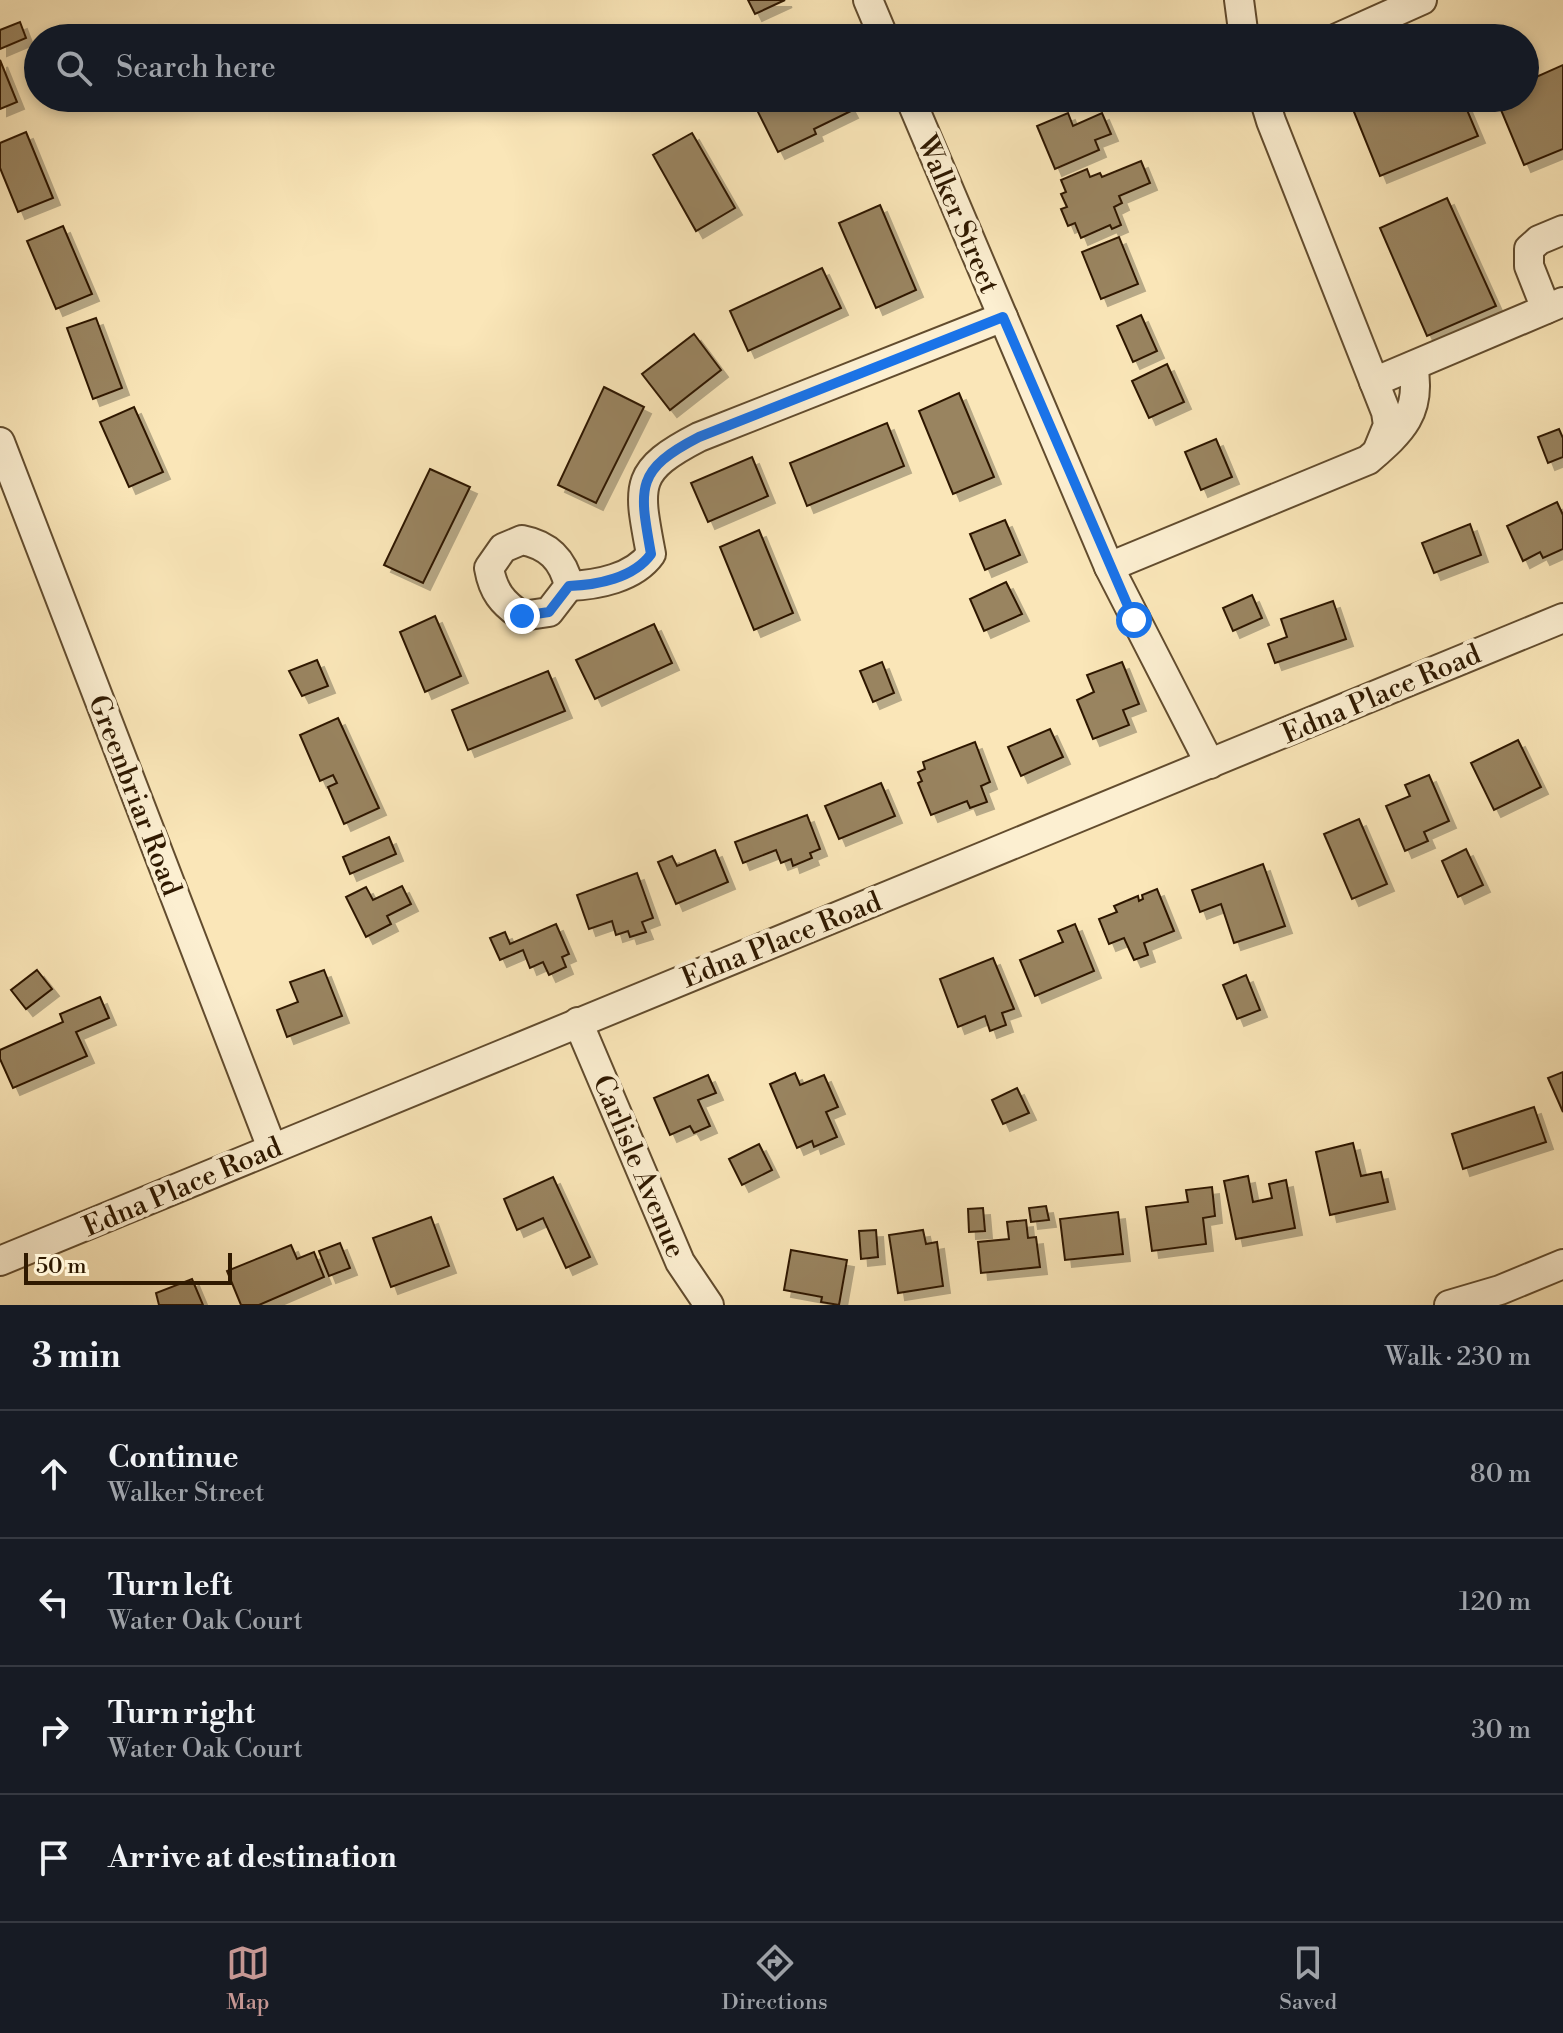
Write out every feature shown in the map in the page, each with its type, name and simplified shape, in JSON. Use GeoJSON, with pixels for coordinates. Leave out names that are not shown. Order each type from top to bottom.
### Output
{"type":"FeatureCollection","features":[{"type":"Feature","properties":{"kind":"street"},"geometry":{"type":"LineString","coordinates":[[868,0],[878,24]]}},
{"type":"Feature","properties":{"kind":"street"},"geometry":{"type":"LineString","coordinates":[[1239,0],[1242,24]]}},
{"type":"Feature","properties":{"kind":"street"},"geometry":{"type":"LineString","coordinates":[[1361,24],[1391,6],[1422,0]]}},
{"type":"Feature","properties":{"kind":"street","name":"Walker Street"},"geometry":{"type":"LineString","coordinates":[[916,112],[1109,567],[1210,764]]}},
{"type":"Feature","properties":{"kind":"street"},"geometry":{"type":"LineString","coordinates":[[1268,112],[1386,412],[1388,425],[1377,452]]}},
{"type":"Feature","properties":{"kind":"street"},"geometry":{"type":"LineString","coordinates":[[1374,382],[1554,306],[1529,266],[1529,249],[1539,240],[1563,230]]}},
{"type":"Feature","properties":{"kind":"street"},"geometry":{"type":"LineString","coordinates":[[569,586],[595,585],[644,563],[651,554],[643,490],[653,467],[673,450],[1003,317]]}},
{"type":"Feature","properties":{"kind":"street"},"geometry":{"type":"LineString","coordinates":[[1109,567],[1368,460],[1402,428],[1414,403],[1418,389],[1413,366]]}},
{"type":"Feature","properties":{"kind":"street","name":"Greenbriar Road"},"geometry":{"type":"LineString","coordinates":[[0,442],[272,1148]]}},
{"type":"Feature","properties":{"kind":"street","name":"Edna Place Road"},"geometry":{"type":"LineString","coordinates":[[0,1261],[1563,618]]}},
{"type":"Feature","properties":{"kind":"street","name":"Carlisle Avenue"},"geometry":{"type":"LineString","coordinates":[[578,1022],[680,1262],[709,1305]]}},
{"type":"Feature","properties":{"kind":"street"},"geometry":{"type":"LineString","coordinates":[[1449,1305],[1500,1290],[1563,1264]]}},
{"type":"Feature","properties":{"kind":"building"},"geometry":{"type":"Polygon","coordinates":[[[748,0],[785,0],[755,14],[748,0]]]}},
{"type":"Feature","properties":{"kind":"building"},"geometry":{"type":"Polygon","coordinates":[[[20,22],[24,39],[0,49],[0,30],[20,22]]]}},
{"type":"Feature","properties":{"kind":"building"},"geometry":{"type":"Polygon","coordinates":[[[0,60],[17,102],[0,109],[0,60]]]}},
{"type":"Feature","properties":{"kind":"building"},"geometry":{"type":"Polygon","coordinates":[[[1563,65],[1563,149],[1524,165],[1502,112],[1539,112],[1539,76],[1563,65]]]}},
{"type":"Feature","properties":{"kind":"building"},"geometry":{"type":"Polygon","coordinates":[[[758,112],[849,112],[814,129],[816,134],[778,152],[758,112]]]}},
{"type":"Feature","properties":{"kind":"building"},"geometry":{"type":"Polygon","coordinates":[[[1354,112],[1468,112],[1478,136],[1380,176],[1354,112]]]}},
{"type":"Feature","properties":{"kind":"building"},"geometry":{"type":"Polygon","coordinates":[[[1068,113],[1073,126],[1102,113],[1111,134],[1095,140],[1099,150],[1055,169],[1037,126],[1068,113]]]}},
{"type":"Feature","properties":{"kind":"building"},"geometry":{"type":"Polygon","coordinates":[[[26,132],[53,198],[18,212],[0,168],[0,143],[26,132]]]}},
{"type":"Feature","properties":{"kind":"building"},"geometry":{"type":"Polygon","coordinates":[[[692,133],[735,208],[696,231],[653,155],[692,133]]]}},
{"type":"Feature","properties":{"kind":"building"},"geometry":{"type":"Polygon","coordinates":[[[1141,161],[1150,183],[1119,196],[1122,203],[1114,207],[1121,225],[1112,229],[1110,225],[1081,238],[1075,223],[1068,226],[1061,209],[1067,207],[1061,194],[1066,192],[1061,180],[1087,169],[1090,177],[1100,173],[1102,177],[1141,161]]]}},
{"type":"Feature","properties":{"kind":"building"},"geometry":{"type":"Polygon","coordinates":[[[1447,198],[1496,306],[1427,336],[1380,228],[1447,198]]]}},
{"type":"Feature","properties":{"kind":"building"},"geometry":{"type":"Polygon","coordinates":[[[880,205],[916,290],[876,308],[839,223],[880,205]]]}},
{"type":"Feature","properties":{"kind":"building"},"geometry":{"type":"Polygon","coordinates":[[[63,226],[92,294],[56,309],[27,241],[63,226]]]}},
{"type":"Feature","properties":{"kind":"building"},"geometry":{"type":"Polygon","coordinates":[[[1119,237],[1138,284],[1101,299],[1082,252],[1119,237]]]}},
{"type":"Feature","properties":{"kind":"building"},"geometry":{"type":"Polygon","coordinates":[[[822,268],[841,308],[748,351],[730,311],[822,268]]]}},
{"type":"Feature","properties":{"kind":"building"},"geometry":{"type":"Polygon","coordinates":[[[1141,315],[1157,351],[1133,362],[1117,326],[1141,315]]]}},
{"type":"Feature","properties":{"kind":"building"},"geometry":{"type":"Polygon","coordinates":[[[96,318],[122,388],[93,399],[67,328],[96,318]]]}},
{"type":"Feature","properties":{"kind":"building"},"geometry":{"type":"Polygon","coordinates":[[[694,334],[721,370],[670,410],[642,374],[694,334]]]}},
{"type":"Feature","properties":{"kind":"building"},"geometry":{"type":"Polygon","coordinates":[[[1167,364],[1184,402],[1149,418],[1132,381],[1167,364]]]}},
{"type":"Feature","properties":{"kind":"building"},"geometry":{"type":"Polygon","coordinates":[[[604,387],[644,407],[596,503],[558,485],[604,387]]]}},
{"type":"Feature","properties":{"kind":"building"},"geometry":{"type":"Polygon","coordinates":[[[959,393],[994,477],[953,494],[919,411],[959,393]]]}},
{"type":"Feature","properties":{"kind":"building"},"geometry":{"type":"Polygon","coordinates":[[[134,407],[163,472],[129,487],[100,422],[134,407]]]}},
{"type":"Feature","properties":{"kind":"building"},"geometry":{"type":"Polygon","coordinates":[[[887,423],[904,466],[807,506],[790,463],[887,423]]]}},
{"type":"Feature","properties":{"kind":"building"},"geometry":{"type":"Polygon","coordinates":[[[1559,429],[1563,438],[1563,457],[1548,463],[1538,437],[1559,429]]]}},
{"type":"Feature","properties":{"kind":"building"},"geometry":{"type":"Polygon","coordinates":[[[1216,439],[1232,477],[1201,490],[1185,452],[1216,439]]]}},
{"type":"Feature","properties":{"kind":"building"},"geometry":{"type":"Polygon","coordinates":[[[752,457],[768,496],[708,522],[691,483],[752,457]]]}},
{"type":"Feature","properties":{"kind":"building"},"geometry":{"type":"Polygon","coordinates":[[[430,469],[470,487],[423,583],[384,565],[430,469]]]}},
{"type":"Feature","properties":{"kind":"building"},"geometry":{"type":"Polygon","coordinates":[[[1557,502],[1563,515],[1563,549],[1543,558],[1540,552],[1523,561],[1507,526],[1557,502]]]}},
{"type":"Feature","properties":{"kind":"building"},"geometry":{"type":"Polygon","coordinates":[[[1005,520],[1020,555],[985,570],[970,534],[1005,520]]]}},
{"type":"Feature","properties":{"kind":"building"},"geometry":{"type":"Polygon","coordinates":[[[1470,524],[1481,555],[1434,573],[1422,543],[1470,524]]]}},
{"type":"Feature","properties":{"kind":"building"},"geometry":{"type":"Polygon","coordinates":[[[759,530],[793,613],[754,630],[720,547],[759,530]]]}},
{"type":"Feature","properties":{"kind":"building"},"geometry":{"type":"Polygon","coordinates":[[[1006,582],[1022,614],[984,631],[970,599],[1006,582]]]}},
{"type":"Feature","properties":{"kind":"building"},"geometry":{"type":"Polygon","coordinates":[[[1252,595],[1262,618],[1233,631],[1223,608],[1252,595]]]}},
{"type":"Feature","properties":{"kind":"building"},"geometry":{"type":"Polygon","coordinates":[[[1333,601],[1346,639],[1275,663],[1268,644],[1287,637],[1281,619],[1333,601]]]}},
{"type":"Feature","properties":{"kind":"building"},"geometry":{"type":"Polygon","coordinates":[[[435,616],[461,676],[425,692],[400,632],[435,616]]]}},
{"type":"Feature","properties":{"kind":"building"},"geometry":{"type":"Polygon","coordinates":[[[654,624],[672,663],[595,699],[576,660],[654,624]]]}},
{"type":"Feature","properties":{"kind":"building"},"geometry":{"type":"Polygon","coordinates":[[[317,660],[328,686],[302,696],[289,671],[317,660]]]}},
{"type":"Feature","properties":{"kind":"building"},"geometry":{"type":"Polygon","coordinates":[[[882,662],[894,693],[873,702],[860,671],[882,662]]]}},
{"type":"Feature","properties":{"kind":"building"},"geometry":{"type":"Polygon","coordinates":[[[1122,662],[1139,704],[1123,710],[1129,725],[1093,739],[1077,700],[1094,692],[1087,675],[1122,662]]]}},
{"type":"Feature","properties":{"kind":"building"},"geometry":{"type":"Polygon","coordinates":[[[548,671],[565,711],[468,750],[452,710],[548,671]]]}},
{"type":"Feature","properties":{"kind":"building"},"geometry":{"type":"Polygon","coordinates":[[[338,718],[379,808],[344,824],[328,787],[337,783],[333,775],[320,781],[300,735],[338,718]]]}},
{"type":"Feature","properties":{"kind":"building"},"geometry":{"type":"Polygon","coordinates":[[[1050,729],[1063,757],[1021,776],[1008,747],[1050,729]]]}},
{"type":"Feature","properties":{"kind":"building"},"geometry":{"type":"Polygon","coordinates":[[[1518,740],[1541,787],[1494,810],[1471,763],[1518,740]]]}},
{"type":"Feature","properties":{"kind":"building"},"geometry":{"type":"Polygon","coordinates":[[[975,742],[990,782],[981,786],[987,802],[970,808],[967,801],[931,815],[918,783],[922,781],[918,772],[925,769],[923,762],[975,742]]]}},
{"type":"Feature","properties":{"kind":"building"},"geometry":{"type":"Polygon","coordinates":[[[1429,775],[1449,821],[1424,832],[1428,841],[1405,851],[1386,806],[1410,796],[1405,785],[1429,775]]]}},
{"type":"Feature","properties":{"kind":"building"},"geometry":{"type":"Polygon","coordinates":[[[881,783],[895,816],[839,839],[825,806],[881,783]]]}},
{"type":"Feature","properties":{"kind":"building"},"geometry":{"type":"Polygon","coordinates":[[[807,815],[820,849],[810,853],[812,858],[793,866],[791,859],[781,863],[776,850],[743,863],[735,842],[807,815]]]}},
{"type":"Feature","properties":{"kind":"building"},"geometry":{"type":"Polygon","coordinates":[[[1359,819],[1387,884],[1352,899],[1324,834],[1359,819]]]}},
{"type":"Feature","properties":{"kind":"building"},"geometry":{"type":"Polygon","coordinates":[[[389,837],[396,854],[350,874],[343,857],[389,837]]]}},
{"type":"Feature","properties":{"kind":"building"},"geometry":{"type":"Polygon","coordinates":[[[1466,849],[1483,885],[1458,897],[1442,861],[1466,849]]]}},
{"type":"Feature","properties":{"kind":"building"},"geometry":{"type":"Polygon","coordinates":[[[715,850],[728,882],[676,904],[658,862],[672,856],[677,866],[715,850]]]}},
{"type":"Feature","properties":{"kind":"building"},"geometry":{"type":"Polygon","coordinates":[[[1263,864],[1285,926],[1234,943],[1221,904],[1200,912],[1192,890],[1263,864]]]}},
{"type":"Feature","properties":{"kind":"building"},"geometry":{"type":"Polygon","coordinates":[[[637,873],[653,918],[642,922],[646,932],[630,937],[628,931],[616,935],[612,921],[589,929],[577,895],[637,873]]]}},
{"type":"Feature","properties":{"kind":"building"},"geometry":{"type":"Polygon","coordinates":[[[402,886],[411,904],[387,916],[391,924],[366,937],[346,897],[366,887],[373,900],[402,886]]]}},
{"type":"Feature","properties":{"kind":"building"},"geometry":{"type":"Polygon","coordinates":[[[1157,889],[1174,931],[1144,943],[1148,955],[1134,960],[1124,938],[1109,944],[1099,919],[1117,912],[1114,906],[1138,896],[1139,901],[1143,899],[1142,895],[1157,889]]]}},
{"type":"Feature","properties":{"kind":"building"},"geometry":{"type":"Polygon","coordinates":[[[556,924],[569,954],[562,957],[566,967],[549,975],[543,962],[530,968],[523,950],[500,960],[490,938],[505,932],[510,944],[556,924]]]}},
{"type":"Feature","properties":{"kind":"building"},"geometry":{"type":"Polygon","coordinates":[[[1075,924],[1094,971],[1035,996],[1020,960],[1063,942],[1058,931],[1075,924]]]}},
{"type":"Feature","properties":{"kind":"building"},"geometry":{"type":"Polygon","coordinates":[[[993,958],[1014,1009],[1002,1013],[1006,1025],[990,1031],[985,1016],[958,1027],[940,979],[993,958]]]}},
{"type":"Feature","properties":{"kind":"building"},"geometry":{"type":"Polygon","coordinates":[[[37,970],[52,989],[26,1009],[11,990],[37,970]]]}},
{"type":"Feature","properties":{"kind":"building"},"geometry":{"type":"Polygon","coordinates":[[[324,970],[342,1016],[287,1037],[277,1010],[298,1002],[290,982],[324,970]]]}},
{"type":"Feature","properties":{"kind":"building"},"geometry":{"type":"Polygon","coordinates":[[[1246,975],[1260,1010],[1237,1019],[1223,985],[1246,975]]]}},
{"type":"Feature","properties":{"kind":"building"},"geometry":{"type":"Polygon","coordinates":[[[100,997],[109,1018],[76,1032],[87,1056],[13,1088],[0,1059],[0,1050],[63,1022],[60,1014],[100,997]]]}},
{"type":"Feature","properties":{"kind":"building"},"geometry":{"type":"Polygon","coordinates":[[[1563,1072],[1563,1112],[1548,1078],[1563,1072]]]}},
{"type":"Feature","properties":{"kind":"building"},"geometry":{"type":"Polygon","coordinates":[[[795,1073],[800,1085],[824,1075],[838,1107],[826,1112],[837,1137],[814,1147],[812,1141],[797,1148],[770,1084],[795,1073]]]}},
{"type":"Feature","properties":{"kind":"building"},"geometry":{"type":"Polygon","coordinates":[[[708,1075],[716,1093],[698,1100],[710,1126],[694,1133],[690,1126],[670,1135],[654,1098],[708,1075]]]}},
{"type":"Feature","properties":{"kind":"building"},"geometry":{"type":"Polygon","coordinates":[[[1017,1088],[1029,1113],[1003,1124],[992,1100],[1017,1088]]]}},
{"type":"Feature","properties":{"kind":"building"},"geometry":{"type":"Polygon","coordinates":[[[1534,1107],[1546,1142],[1463,1169],[1452,1134],[1534,1107]]]}},
{"type":"Feature","properties":{"kind":"building"},"geometry":{"type":"Polygon","coordinates":[[[1353,1143],[1361,1176],[1381,1172],[1388,1202],[1330,1215],[1316,1152],[1353,1143]]]}},
{"type":"Feature","properties":{"kind":"building"},"geometry":{"type":"Polygon","coordinates":[[[759,1144],[772,1170],[742,1185],[729,1159],[759,1144]]]}},
{"type":"Feature","properties":{"kind":"building"},"geometry":{"type":"Polygon","coordinates":[[[1248,1176],[1253,1202],[1272,1198],[1269,1184],[1286,1180],[1295,1228],[1236,1239],[1224,1181],[1248,1176]]]}},
{"type":"Feature","properties":{"kind":"building"},"geometry":{"type":"Polygon","coordinates":[[[553,1177],[590,1257],[566,1268],[543,1218],[517,1230],[504,1199],[553,1177]]]}},
{"type":"Feature","properties":{"kind":"building"},"geometry":{"type":"Polygon","coordinates":[[[1212,1187],[1215,1216],[1203,1218],[1206,1244],[1152,1251],[1146,1207],[1188,1202],[1186,1190],[1212,1187]]]}},
{"type":"Feature","properties":{"kind":"building"},"geometry":{"type":"Polygon","coordinates":[[[1046,1206],[1049,1220],[1031,1222],[1029,1208],[1046,1206]]]}},
{"type":"Feature","properties":{"kind":"building"},"geometry":{"type":"Polygon","coordinates":[[[983,1208],[985,1231],[969,1232],[968,1209],[983,1208]]]}},
{"type":"Feature","properties":{"kind":"building"},"geometry":{"type":"Polygon","coordinates":[[[1118,1212],[1123,1254],[1065,1260],[1060,1219],[1118,1212]]]}},
{"type":"Feature","properties":{"kind":"building"},"geometry":{"type":"Polygon","coordinates":[[[431,1217],[449,1266],[391,1287],[373,1238],[431,1217]]]}},
{"type":"Feature","properties":{"kind":"building"},"geometry":{"type":"Polygon","coordinates":[[[1026,1220],[1028,1238],[1036,1237],[1040,1267],[981,1273],[978,1242],[1009,1239],[1007,1222],[1026,1220]]]}},
{"type":"Feature","properties":{"kind":"building"},"geometry":{"type":"Polygon","coordinates":[[[876,1230],[878,1257],[861,1259],[859,1231],[876,1230]]]}},
{"type":"Feature","properties":{"kind":"building"},"geometry":{"type":"Polygon","coordinates":[[[923,1230],[926,1244],[937,1242],[943,1286],[898,1293],[889,1235],[923,1230]]]}},
{"type":"Feature","properties":{"kind":"building"},"geometry":{"type":"Polygon","coordinates":[[[340,1243],[350,1268],[329,1276],[319,1251],[340,1243]]]}},
{"type":"Feature","properties":{"kind":"building"},"geometry":{"type":"Polygon","coordinates":[[[291,1245],[297,1259],[314,1252],[324,1277],[259,1305],[241,1305],[227,1271],[291,1245]]]}},
{"type":"Feature","properties":{"kind":"building"},"geometry":{"type":"Polygon","coordinates":[[[791,1250],[847,1260],[839,1305],[821,1302],[822,1297],[784,1290],[791,1250]]]}},
{"type":"Feature","properties":{"kind":"building"},"geometry":{"type":"Polygon","coordinates":[[[192,1279],[203,1305],[159,1305],[156,1293],[192,1279]]]}},
{"type":"Feature","properties":{"kind":"route"},"geometry":{"type":"LineString","coordinates":[[522,616],[549,612],[569,586],[595,585],[644,563],[651,554],[643,490],[653,467],[673,450],[1003,317],[1134,620]]}}]}
